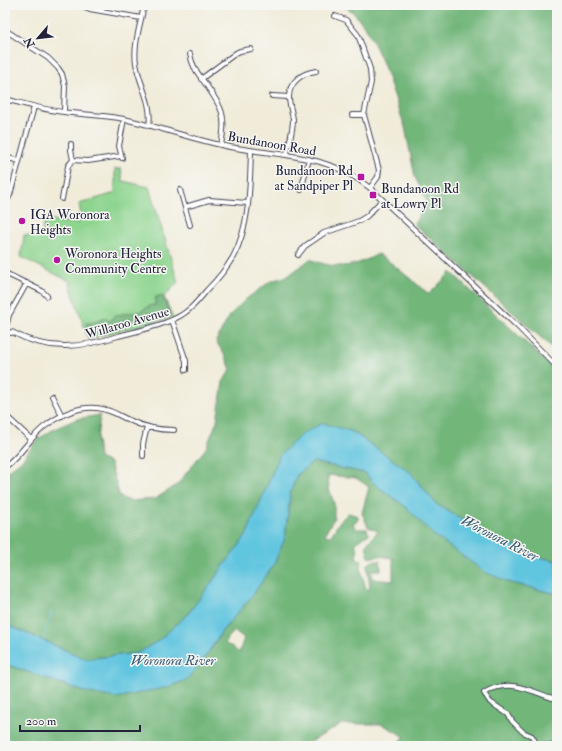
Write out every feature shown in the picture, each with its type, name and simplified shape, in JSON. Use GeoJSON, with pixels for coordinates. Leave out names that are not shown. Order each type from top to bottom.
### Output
{"type":"FeatureCollection","features":[{"type":"Feature","properties":{"kind":"street"},"geometry":{"type":"LineString","coordinates":[[144,5],[135,60],[149,107],[149,126]]}},
{"type":"Feature","properties":{"kind":"street"},"geometry":{"type":"LineString","coordinates":[[83,6],[142,18]]}},
{"type":"Feature","properties":{"kind":"street"},"geometry":{"type":"LineString","coordinates":[[335,16],[346,20],[358,34],[370,69],[371,82],[364,115],[379,170],[378,177],[370,188]]}},
{"type":"Feature","properties":{"kind":"street"},"geometry":{"type":"LineString","coordinates":[[5,30],[48,58],[58,68],[62,74],[65,86],[64,112]]}},
{"type":"Feature","properties":{"kind":"street"},"geometry":{"type":"LineString","coordinates":[[201,78],[236,53],[251,49]]}},
{"type":"Feature","properties":{"kind":"street"},"geometry":{"type":"LineString","coordinates":[[190,54],[194,68],[216,99],[223,112],[224,126],[221,145]]}},
{"type":"Feature","properties":{"kind":"street"},"geometry":{"type":"LineString","coordinates":[[287,154],[293,119],[289,97],[292,87],[297,79],[308,72],[316,71]]}},
{"type":"Feature","properties":{"kind":"street"},"geometry":{"type":"LineString","coordinates":[[272,96],[289,97]]}},
{"type":"Feature","properties":{"kind":"street","name":"Bundanoon Road"},"geometry":{"type":"LineString","coordinates":[[5,99],[34,107],[64,112],[91,114],[124,120],[221,145],[287,154],[309,159],[345,171],[356,177],[370,188],[517,326],[557,367]]}},
{"type":"Feature","properties":{"kind":"street"},"geometry":{"type":"LineString","coordinates":[[5,205],[10,196],[34,107]]}},
{"type":"Feature","properties":{"kind":"street"},"geometry":{"type":"LineString","coordinates":[[352,115],[364,115]]}},
{"type":"Feature","properties":{"kind":"street"},"geometry":{"type":"LineString","coordinates":[[72,160],[88,161],[121,157],[119,141],[124,120]]}},
{"type":"Feature","properties":{"kind":"street"},"geometry":{"type":"LineString","coordinates":[[62,199],[68,166],[72,160],[71,144]]}},
{"type":"Feature","properties":{"kind":"street","name":"Willaroo Avenue"},"geometry":{"type":"LineString","coordinates":[[6,325],[10,333],[12,332],[30,340],[59,346],[80,346],[107,340],[172,320],[184,314],[193,306],[229,264],[239,245],[244,232],[251,150]]}},
{"type":"Feature","properties":{"kind":"street"},"geometry":{"type":"LineString","coordinates":[[5,157],[20,161]]}},
{"type":"Feature","properties":{"kind":"street"},"geometry":{"type":"LineString","coordinates":[[302,190],[309,159]]}},
{"type":"Feature","properties":{"kind":"street"},"geometry":{"type":"LineString","coordinates":[[180,190],[190,225]]}},
{"type":"Feature","properties":{"kind":"street"},"geometry":{"type":"LineString","coordinates":[[5,201],[10,193]]}},
{"type":"Feature","properties":{"kind":"street"},"geometry":{"type":"LineString","coordinates":[[298,255],[305,246],[324,233],[358,221],[367,216],[382,200]]}},
{"type":"Feature","properties":{"kind":"street"},"geometry":{"type":"LineString","coordinates":[[185,207],[206,201],[247,203]]}},
{"type":"Feature","properties":{"kind":"street"},"geometry":{"type":"LineString","coordinates":[[5,273],[42,291],[47,296]]}},
{"type":"Feature","properties":{"kind":"street"},"geometry":{"type":"LineString","coordinates":[[6,325],[9,315],[27,283]]}},
{"type":"Feature","properties":{"kind":"street"},"geometry":{"type":"LineString","coordinates":[[172,320],[186,361],[186,370]]}},
{"type":"Feature","properties":{"kind":"street"},"geometry":{"type":"LineString","coordinates":[[52,396],[62,416]]}},
{"type":"Feature","properties":{"kind":"street"},"geometry":{"type":"LineString","coordinates":[[5,467],[19,455],[31,439],[47,424],[80,409],[100,408],[147,427],[159,430],[174,430]]}},
{"type":"Feature","properties":{"kind":"street"},"geometry":{"type":"LineString","coordinates":[[5,415],[31,439]]}},
{"type":"Feature","properties":{"kind":"street"},"geometry":{"type":"LineString","coordinates":[[143,456],[143,444],[147,427]]}},
{"type":"Feature","properties":{"kind":"street"},"geometry":{"type":"LineString","coordinates":[[557,695],[552,698],[517,685],[503,685],[491,688],[484,693],[490,702],[508,714],[512,721],[523,732],[532,736],[537,745],[557,746]]}},
{"type":"Feature","properties":{"kind":"green space"},"geometry":{"type":"Polygon","coordinates":[[[343,5],[557,5],[557,352],[414,224],[427,202],[415,177],[405,127],[383,63],[368,31],[355,14],[343,5]]]}},
{"type":"Feature","properties":{"kind":"green space"},"geometry":{"type":"Polygon","coordinates":[[[115,169],[121,169],[123,181],[149,187],[178,282],[164,297],[173,317],[88,339],[69,281],[21,257],[24,235],[42,237],[44,219],[78,223],[82,220],[79,204],[115,193],[115,169]]]}},
{"type":"Feature","properties":{"kind":"green space"},"geometry":{"type":"Polygon","coordinates":[[[378,254],[429,294],[451,272],[557,372],[557,561],[543,558],[486,534],[436,504],[410,472],[353,432],[323,423],[280,455],[246,536],[188,614],[158,641],[138,653],[86,659],[5,624],[5,473],[22,460],[37,440],[54,429],[77,419],[100,415],[97,439],[99,458],[110,463],[120,497],[130,501],[155,499],[177,485],[206,448],[217,421],[223,382],[231,369],[216,341],[230,315],[246,299],[271,281],[288,276],[310,259],[328,265],[344,266],[369,259],[378,254]]]}},
{"type":"Feature","properties":{"kind":"green space"},"geometry":{"type":"Polygon","coordinates":[[[162,295],[171,315],[159,318],[149,313],[93,332],[89,330],[87,326],[86,323],[91,323],[106,318],[109,321],[115,315],[138,312],[155,305],[156,297],[162,295]]]}},
{"type":"Feature","properties":{"kind":"green space"},"geometry":{"type":"Polygon","coordinates":[[[313,462],[365,473],[372,482],[406,507],[435,536],[508,582],[557,594],[557,689],[554,691],[553,701],[557,704],[557,746],[393,746],[405,737],[382,724],[341,724],[304,746],[5,746],[5,664],[85,692],[210,651],[222,631],[251,597],[273,566],[285,538],[290,494],[297,475],[313,462]],[[328,475],[329,489],[334,503],[334,518],[325,534],[330,537],[340,521],[348,513],[358,516],[358,520],[353,523],[356,529],[367,529],[369,534],[355,544],[358,550],[356,556],[359,560],[362,560],[361,570],[366,589],[370,589],[367,565],[373,561],[380,561],[381,570],[371,570],[373,579],[393,581],[393,558],[379,556],[369,558],[366,545],[378,531],[368,527],[362,513],[369,487],[356,478],[328,475]],[[235,631],[227,639],[225,644],[233,647],[239,653],[244,638],[235,631]]]}},
{"type":"Feature","properties":{"kind":"water","name":"Woronora River"},"geometry":{"type":"Polygon","coordinates":[[[323,423],[353,432],[410,472],[436,504],[486,534],[543,558],[557,561],[557,594],[508,582],[485,572],[435,536],[406,507],[372,482],[365,473],[313,462],[297,475],[290,494],[285,538],[273,566],[251,597],[222,631],[202,662],[186,680],[168,687],[116,698],[85,692],[5,664],[5,624],[86,659],[138,653],[158,641],[188,614],[246,536],[280,455],[302,434],[323,423]]]}},
{"type":"Feature","properties":{"kind":"waterway"},"geometry":{"type":"LineString","coordinates":[[43,640],[52,611]]}},
{"type":"Feature","properties":{"kind":"place","name":"Bundanoon Rd at Sandpiper Pl"},"geometry":{"type":"Point","coordinates":[361,177]}},
{"type":"Feature","properties":{"kind":"place","name":"Bundanoon Rd at Lowry Pl"},"geometry":{"type":"Point","coordinates":[373,195]}},
{"type":"Feature","properties":{"kind":"place","name":"IGA Woronora Heights"},"geometry":{"type":"Point","coordinates":[22,221]}},
{"type":"Feature","properties":{"kind":"place","name":"Woronora Heights Community Centre"},"geometry":{"type":"Point","coordinates":[57,260]}}]}
